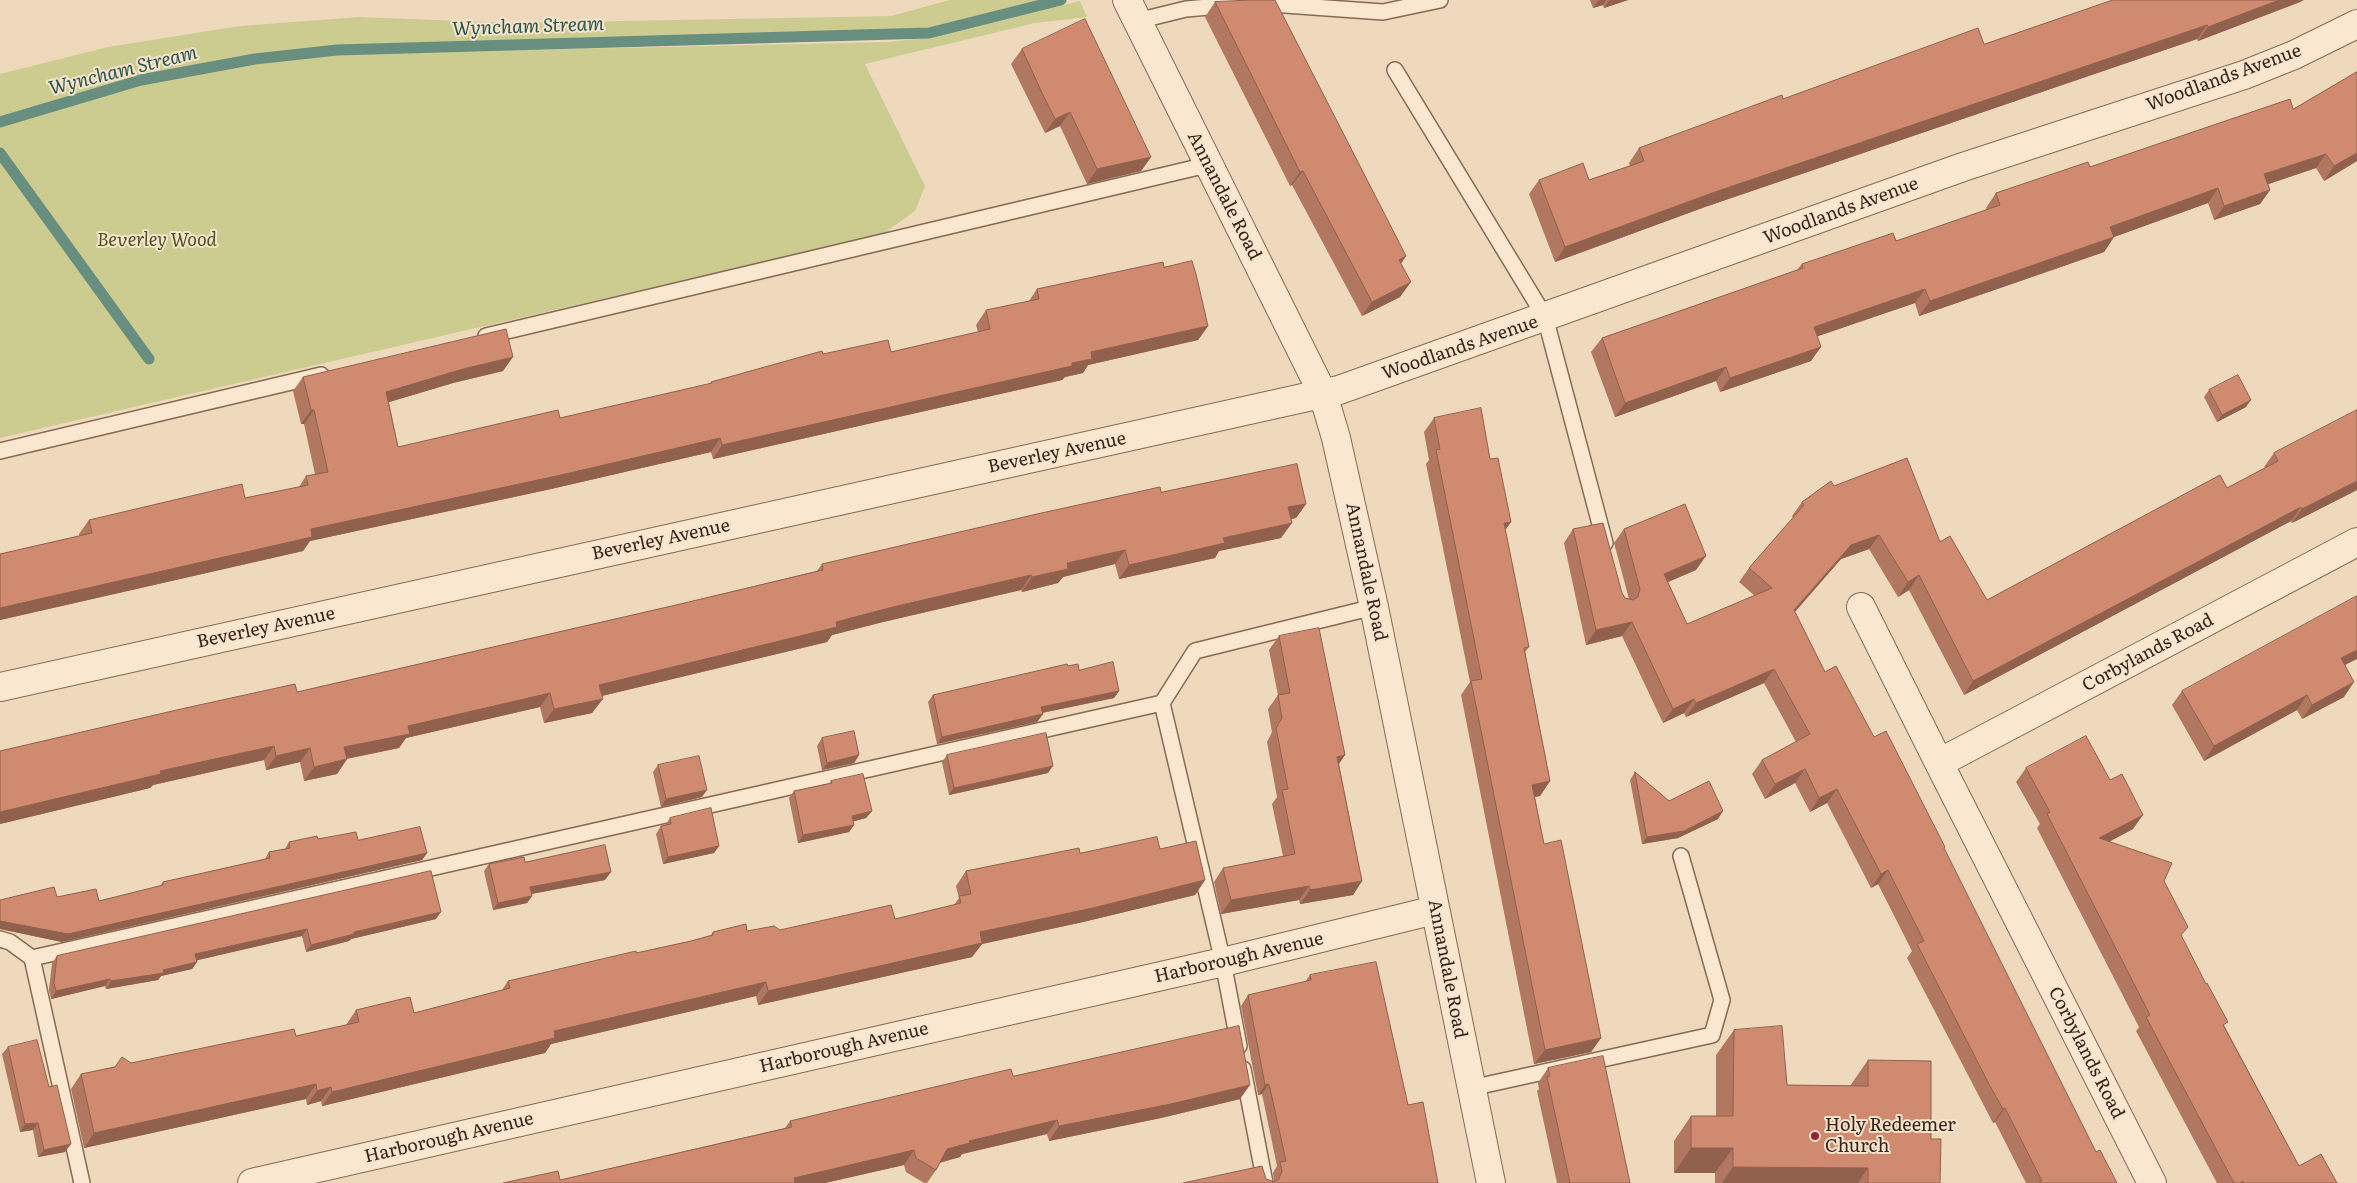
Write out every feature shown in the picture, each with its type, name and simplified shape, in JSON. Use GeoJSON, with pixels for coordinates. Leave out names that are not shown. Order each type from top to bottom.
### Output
{"type":"FeatureCollection","features":[{"type":"Feature","properties":{"kind":"street","name":"Annandale Road"},"geometry":{"type":"LineString","coordinates":[[1132,11],[1323,394],[1336,438],[1374,607],[1491,1183]]}},
{"type":"Feature","properties":{"kind":"street","name":"Woodlands Avenue"},"geometry":{"type":"LineString","coordinates":[[1323,394],[1545,317],[1963,167],[2244,75],[2294,55],[2357,24]]}},
{"type":"Feature","properties":{"kind":"street","name":"Beverley Avenue"},"geometry":{"type":"LineString","coordinates":[[0,687],[1323,394]]}},
{"type":"Feature","properties":{"kind":"street","name":"Corbylands Road"},"geometry":{"type":"LineString","coordinates":[[1939,763],[2357,542]]}},
{"type":"Feature","properties":{"kind":"street","name":"Corbylands Road"},"geometry":{"type":"LineString","coordinates":[[1860,607],[2152,1183]]}},
{"type":"Feature","properties":{"kind":"street","name":"Harborough Avenue"},"geometry":{"type":"LineString","coordinates":[[252,1183],[1223,962],[1435,910]]}},
{"type":"Feature","properties":{"kind":"lane"},"geometry":{"type":"LineString","coordinates":[[1132,11],[1258,3],[1384,12],[1440,0]]}},
{"type":"Feature","properties":{"kind":"lane"},"geometry":{"type":"LineString","coordinates":[[1396,70],[1545,317],[1608,557]]}},
{"type":"Feature","properties":{"kind":"lane"},"geometry":{"type":"LineString","coordinates":[[473,339],[1208,165]]}},
{"type":"Feature","properties":{"kind":"lane"},"geometry":{"type":"LineString","coordinates":[[0,452],[338,371]]}},
{"type":"Feature","properties":{"kind":"lane"},"geometry":{"type":"LineString","coordinates":[[32,958],[1162,702],[1194,651],[1374,607]]}},
{"type":"Feature","properties":{"kind":"lane"},"geometry":{"type":"LineString","coordinates":[[1162,702],[1223,962],[1265,1183]]}},
{"type":"Feature","properties":{"kind":"lane"},"geometry":{"type":"LineString","coordinates":[[1471,1088],[1712,1035],[1722,1000],[1681,856]]}},
{"type":"Feature","properties":{"kind":"lane"},"geometry":{"type":"LineString","coordinates":[[0,939],[10,942],[32,958],[82,1183]]}},
{"type":"Feature","properties":{"kind":"green space"},"geometry":{"type":"Polygon","coordinates":[[[950,0],[1044,0],[930,29],[895,34],[331,47],[254,55],[136,76],[0,117],[0,74],[108,47],[240,26],[359,17],[514,23],[891,16],[950,0]]]}},
{"type":"Feature","properties":{"kind":"green space","name":"Beverley Wood"},"geometry":{"type":"Polygon","coordinates":[[[1080,1],[1087,17],[1035,23],[865,64],[925,186],[915,211],[883,234],[0,438],[0,126],[117,89],[259,64],[346,54],[889,42],[932,37],[1080,1]]]}},
{"type":"Feature","properties":{"kind":"building"},"geometry":{"type":"Polygon","coordinates":[[[1275,0],[1406,256],[1399,260],[1411,282],[1372,302],[1303,171],[1300,172],[1215,2],[1275,0]]]}},
{"type":"Feature","properties":{"kind":"building"},"geometry":{"type":"Polygon","coordinates":[[[2113,0],[2279,0],[2208,27],[2207,25],[1715,192],[1565,247],[1539,180],[1583,163],[1589,180],[1644,161],[1639,148],[1782,95],[1783,99],[1978,28],[1984,44],[2113,0]]]}},
{"type":"Feature","properties":{"kind":"building"},"geometry":{"type":"Polygon","coordinates":[[[1085,19],[1151,157],[1097,169],[1070,112],[1055,119],[1042,93],[1022,49],[1085,19]]]}},
{"type":"Feature","properties":{"kind":"building"},"geometry":{"type":"Polygon","coordinates":[[[2357,72],[2357,153],[2334,166],[2326,154],[2264,174],[2270,190],[2224,206],[2218,188],[2110,227],[2114,237],[1930,301],[1925,289],[1814,327],[1821,347],[1730,378],[1726,367],[1625,403],[1602,338],[1803,268],[1802,264],[1893,233],[1896,241],[2000,205],[1996,193],[2088,162],[2090,167],[2290,99],[2293,109],[2357,72]]]}},
{"type":"Feature","properties":{"kind":"building"},"geometry":{"type":"Polygon","coordinates":[[[1192,261],[1208,326],[1091,352],[1092,359],[1072,363],[1072,366],[722,445],[720,438],[561,475],[311,529],[312,537],[0,608],[0,554],[92,533],[89,520],[242,484],[245,498],[308,485],[306,476],[328,472],[314,410],[311,410],[303,377],[506,329],[513,357],[463,369],[386,392],[398,447],[558,410],[560,418],[712,383],[822,351],[823,354],[888,340],[891,352],[990,329],[986,310],[1039,299],[1037,289],[1163,262],[1164,267],[1192,261]]]}},
{"type":"Feature","properties":{"kind":"building"},"geometry":{"type":"Polygon","coordinates":[[[2238,375],[2251,400],[2222,415],[2209,390],[2238,375]]]}},
{"type":"Feature","properties":{"kind":"building"},"geometry":{"type":"Polygon","coordinates":[[[1481,408],[1490,459],[1498,458],[1511,522],[1504,523],[1529,647],[1524,648],[1550,781],[1532,785],[1544,844],[1561,840],[1601,1038],[1545,1050],[1471,681],[1482,679],[1436,450],[1440,449],[1434,418],[1481,408]]]}},
{"type":"Feature","properties":{"kind":"building"},"geometry":{"type":"Polygon","coordinates":[[[2357,410],[2357,481],[2302,509],[2301,507],[1973,681],[1919,575],[1908,582],[1879,535],[1851,545],[1794,610],[1825,672],[1836,666],[1874,737],[1886,731],[2096,1152],[2100,1150],[2117,1183],[2039,1183],[2042,1181],[2005,1108],[2003,1109],[1990,1086],[1917,944],[1924,941],[1888,870],[1881,874],[1837,789],[1819,798],[1805,769],[1775,784],[1762,760],[1810,734],[1774,669],[1696,703],[1694,699],[1673,709],[1632,622],[1596,630],[1573,529],[1603,523],[1622,593],[1625,598],[1633,600],[1638,597],[1640,589],[1624,529],[1685,504],[1706,556],[1664,574],[1687,624],[1772,588],[1749,568],[1804,505],[1802,502],[1831,481],[1834,486],[1907,458],[1940,542],[1950,536],[1987,600],[2220,475],[2227,488],[2278,461],[2274,453],[2357,410]]]}},
{"type":"Feature","properties":{"kind":"building"},"geometry":{"type":"Polygon","coordinates":[[[1297,464],[1306,504],[1288,507],[1292,523],[1223,538],[1225,543],[1129,565],[1125,550],[1067,563],[1068,569],[1032,577],[1031,575],[893,607],[836,622],[837,627],[599,685],[603,699],[554,709],[550,693],[408,726],[410,734],[344,747],[347,759],[314,767],[310,748],[276,756],[274,746],[160,771],[161,774],[0,812],[0,751],[295,684],[297,692],[823,570],[822,564],[1037,514],[1160,487],[1161,492],[1297,464]]]}},
{"type":"Feature","properties":{"kind":"building"},"geometry":{"type":"Polygon","coordinates":[[[2357,596],[2357,650],[2341,658],[2354,682],[2312,705],[2307,695],[2214,746],[2182,691],[2357,596]]]}},
{"type":"Feature","properties":{"kind":"building"},"geometry":{"type":"Polygon","coordinates":[[[1319,628],[1345,755],[1337,757],[1362,881],[1310,890],[1309,886],[1231,900],[1223,868],[1295,854],[1282,790],[1288,789],[1276,728],[1282,718],[1278,695],[1290,693],[1279,636],[1319,628]]]}},
{"type":"Feature","properties":{"kind":"building"},"geometry":{"type":"Polygon","coordinates":[[[1113,662],[1119,691],[1041,707],[1043,714],[942,737],[933,695],[1067,664],[1068,666],[1078,664],[1079,670],[1113,662]]]}},
{"type":"Feature","properties":{"kind":"building"},"geometry":{"type":"Polygon","coordinates":[[[854,731],[859,755],[827,763],[822,738],[854,731]]]}},
{"type":"Feature","properties":{"kind":"building"},"geometry":{"type":"Polygon","coordinates":[[[1046,733],[1053,766],[954,788],[947,755],[1046,733]]]}},
{"type":"Feature","properties":{"kind":"building"},"geometry":{"type":"Polygon","coordinates":[[[2086,736],[2110,780],[2122,774],[2143,815],[2099,838],[2172,863],[2164,881],[2188,927],[2181,935],[2228,1022],[2223,1025],[2299,1166],[2321,1154],[2337,1183],[2244,1183],[2243,1181],[2234,1183],[2146,1017],[2150,1015],[2047,814],[2050,812],[2026,768],[2086,736]]]}},
{"type":"Feature","properties":{"kind":"building"},"geometry":{"type":"Polygon","coordinates":[[[699,756],[707,790],[666,799],[658,765],[699,756]]]}},
{"type":"Feature","properties":{"kind":"building"},"geometry":{"type":"Polygon","coordinates":[[[1635,772],[1669,801],[1709,781],[1723,811],[1684,831],[1647,837],[1635,772]]]}},
{"type":"Feature","properties":{"kind":"building"},"geometry":{"type":"Polygon","coordinates":[[[863,774],[872,811],[852,816],[854,825],[803,835],[794,791],[863,774]]]}},
{"type":"Feature","properties":{"kind":"building"},"geometry":{"type":"Polygon","coordinates":[[[711,808],[719,846],[668,857],[661,826],[671,824],[670,818],[711,808]]]}},
{"type":"Feature","properties":{"kind":"building"},"geometry":{"type":"Polygon","coordinates":[[[420,827],[427,853],[68,934],[0,921],[0,900],[54,887],[57,897],[96,889],[99,901],[163,885],[163,882],[270,858],[269,852],[290,848],[289,842],[317,836],[318,839],[356,832],[358,840],[420,827]]]}},
{"type":"Feature","properties":{"kind":"building"},"geometry":{"type":"Polygon","coordinates":[[[1157,837],[1160,849],[1196,841],[1205,880],[1093,908],[980,932],[982,943],[768,991],[766,982],[554,1031],[555,1038],[332,1092],[331,1087],[317,1091],[316,1084],[94,1133],[81,1074],[115,1067],[122,1057],[131,1063],[294,1029],[296,1036],[359,1022],[356,1010],[410,997],[414,1013],[510,988],[508,981],[636,951],[636,953],[691,941],[713,935],[713,932],[746,924],[747,931],[774,926],[780,930],[891,905],[895,919],[961,903],[959,896],[971,894],[966,871],[1079,848],[1080,853],[1157,837]]]}},
{"type":"Feature","properties":{"kind":"building"},"geometry":{"type":"Polygon","coordinates":[[[605,845],[611,872],[530,887],[532,896],[498,903],[489,864],[524,857],[525,862],[605,845]]]}},
{"type":"Feature","properties":{"kind":"building"},"geometry":{"type":"Polygon","coordinates":[[[431,871],[441,912],[354,932],[354,934],[311,945],[307,929],[195,954],[197,962],[163,970],[164,973],[111,981],[110,979],[56,991],[54,983],[57,956],[431,871]]]}},
{"type":"Feature","properties":{"kind":"building"},"geometry":{"type":"Polygon","coordinates":[[[1376,962],[1408,1105],[1423,1102],[1438,1183],[1183,1183],[1262,1166],[1266,1179],[1274,1182],[1279,1179],[1282,1171],[1280,1162],[1286,1161],[1269,1084],[1265,1085],[1248,995],[1311,980],[1310,975],[1376,962]]]}},
{"type":"Feature","properties":{"kind":"building"},"geometry":{"type":"Polygon","coordinates":[[[1239,1026],[1250,1085],[1171,1104],[1059,1126],[1057,1120],[969,1141],[970,1143],[947,1149],[936,1170],[916,1158],[914,1150],[794,1178],[795,1183],[503,1183],[558,1171],[560,1180],[792,1127],[790,1121],[1011,1069],[1013,1076],[1239,1026]]]}},
{"type":"Feature","properties":{"kind":"building"},"geometry":{"type":"Polygon","coordinates":[[[1782,1026],[1787,1085],[1868,1086],[1868,1060],[1931,1061],[1931,1139],[1941,1139],[1940,1183],[1868,1183],[1868,1168],[1733,1167],[1733,1148],[1691,1148],[1691,1116],[1733,1116],[1734,1030],[1782,1026]]]}},
{"type":"Feature","properties":{"kind":"building"},"geometry":{"type":"Polygon","coordinates":[[[37,1040],[49,1087],[57,1085],[71,1144],[44,1150],[38,1123],[25,1124],[8,1047],[37,1040]]]}},
{"type":"Feature","properties":{"kind":"building"},"geometry":{"type":"Polygon","coordinates":[[[1603,1056],[1630,1183],[1570,1183],[1547,1077],[1550,1076],[1548,1068],[1603,1056]]]}},
{"type":"Feature","properties":{"kind":"waterway","name":"Wyncham Stream"},"geometry":{"type":"LineString","coordinates":[[0,122],[141,80],[255,59],[337,50],[929,33],[1061,0]]}},
{"type":"Feature","properties":{"kind":"waterway"},"geometry":{"type":"LineString","coordinates":[[0,153],[149,359]]}},
{"type":"Feature","properties":{"kind":"place","name":"Holy Redeemer Church"},"geometry":{"type":"Point","coordinates":[1815,1136]}}]}
